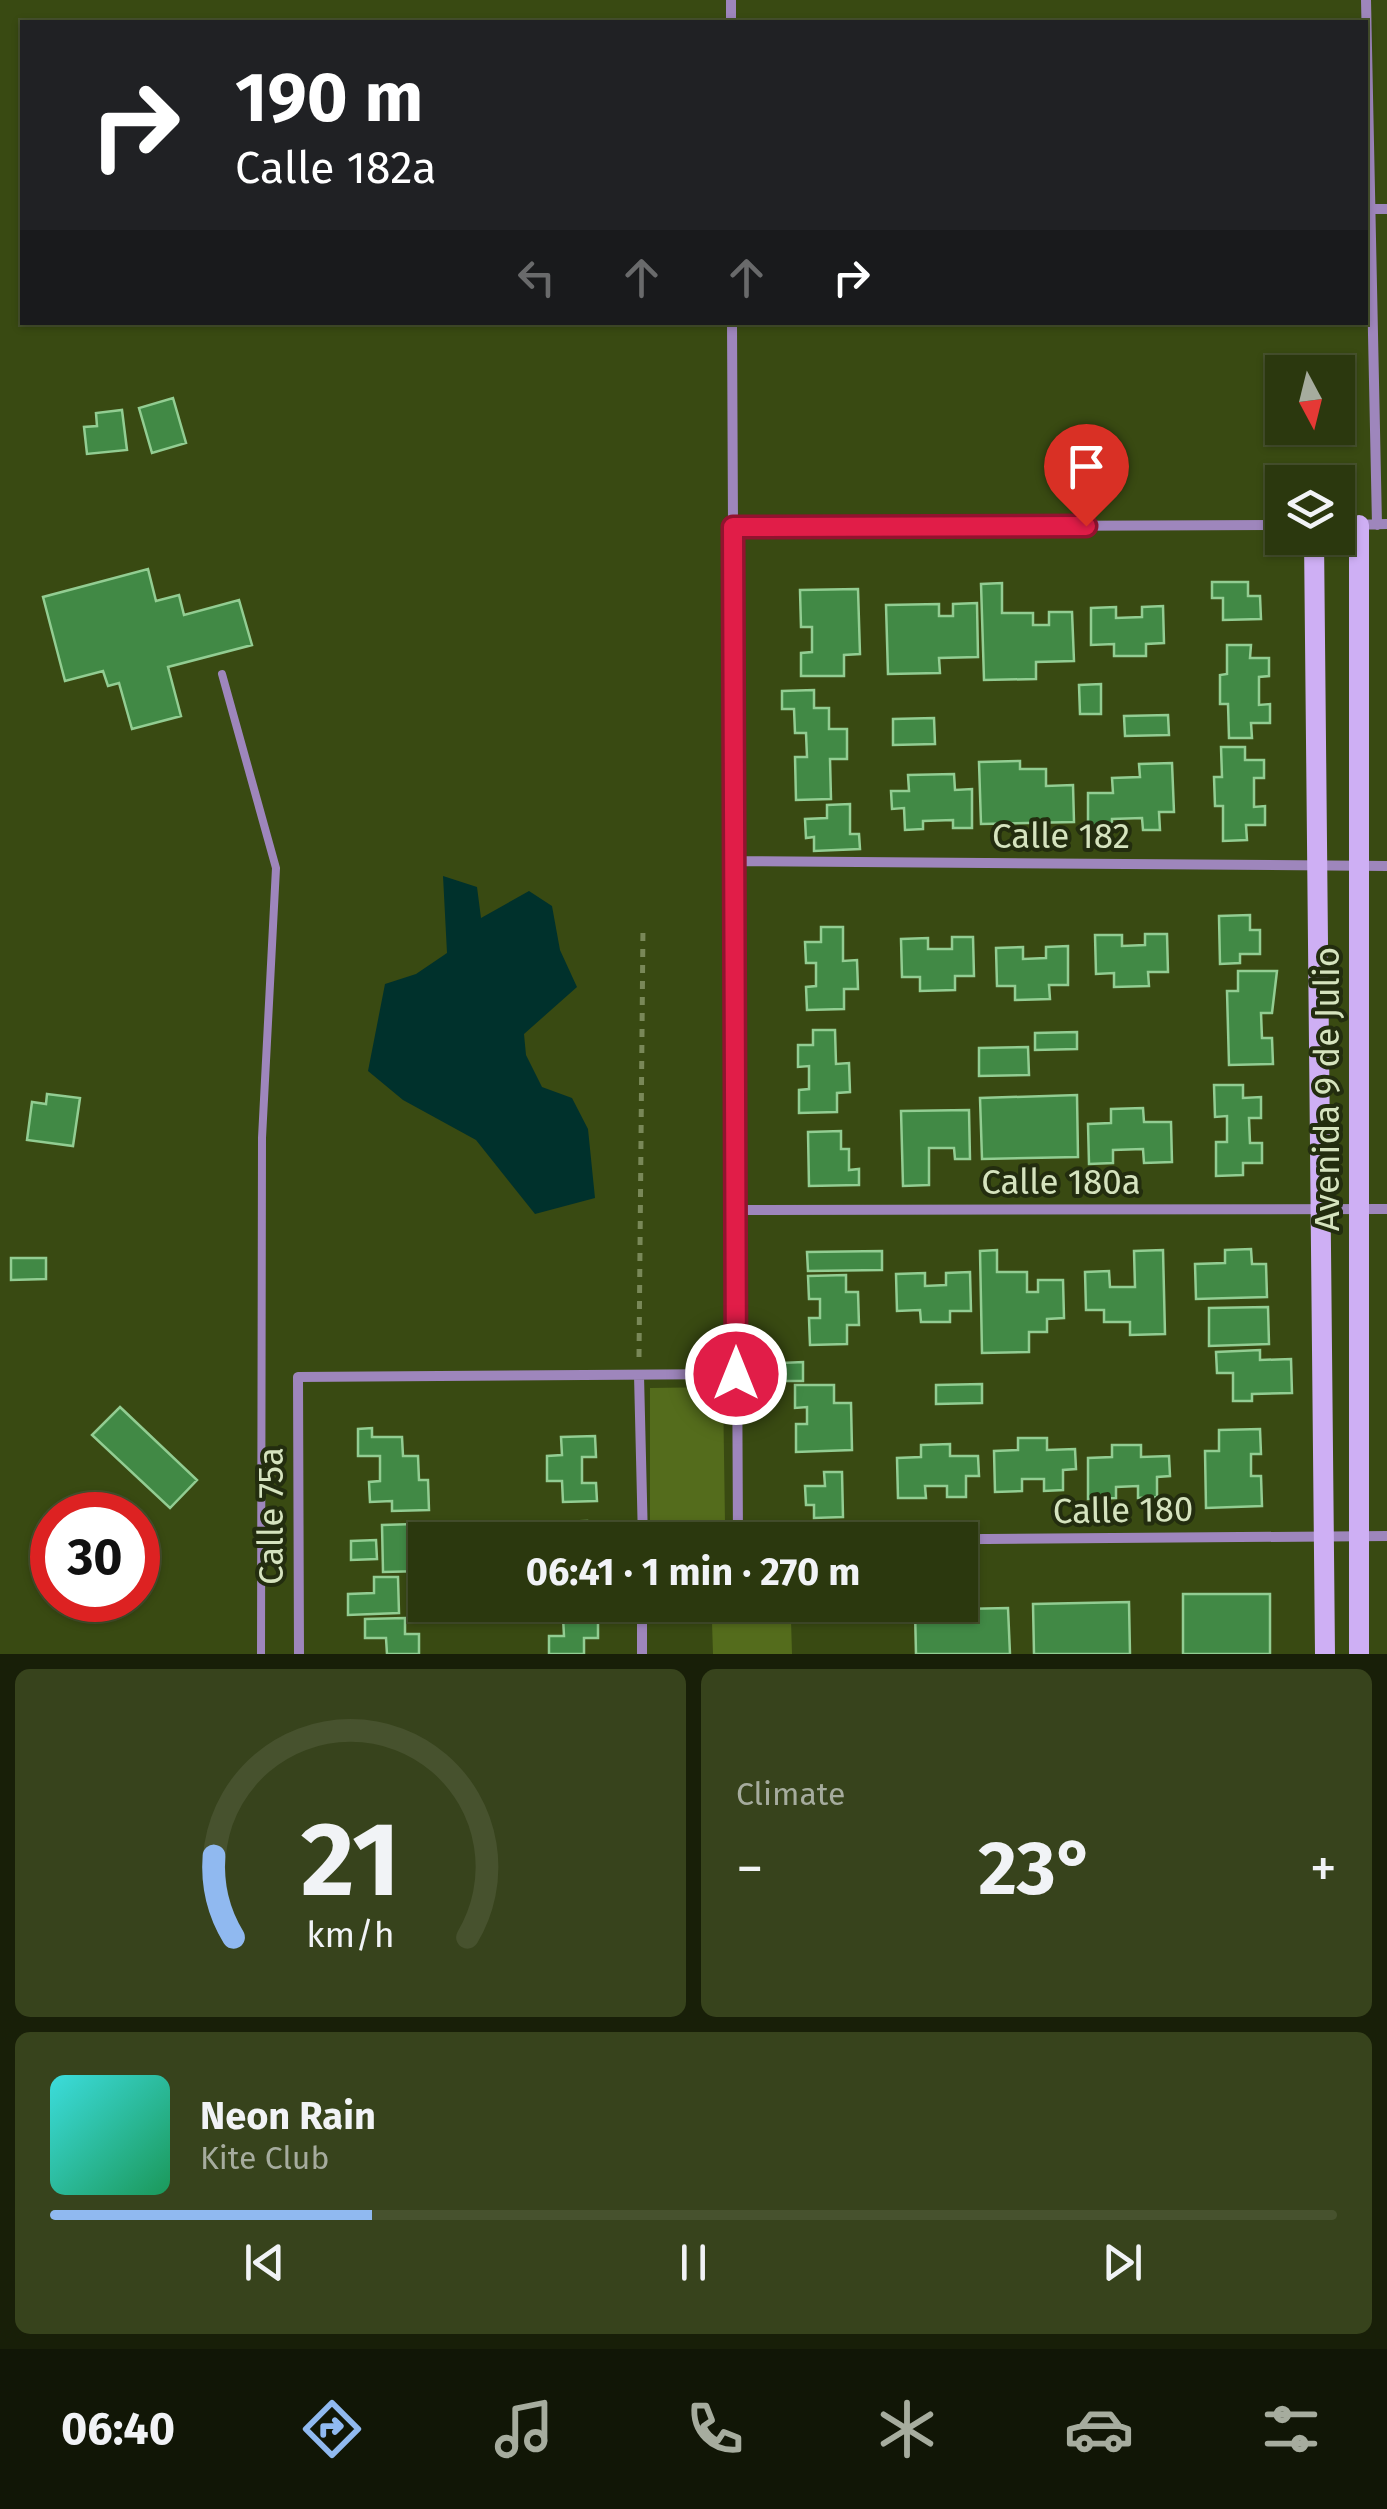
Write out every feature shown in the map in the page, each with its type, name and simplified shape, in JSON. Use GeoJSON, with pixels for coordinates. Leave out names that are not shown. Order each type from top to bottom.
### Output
{"type":"FeatureCollection","features":[{"type":"Feature","properties":{"kind":"main road","name":"Avenida 9 de Julio"},"geometry":{"type":"LineString","coordinates":[[1360,1654],[1360,866],[1365,525]]}},
{"type":"Feature","properties":{"kind":"main road","name":"Avenida 9 de Julio"},"geometry":{"type":"LineString","coordinates":[[1314,555],[1318,1209],[1326,1536],[1324,1654]]}},
{"type":"Feature","properties":{"kind":"street"},"geometry":{"type":"LineString","coordinates":[[1368,139],[1368,288]]}},
{"type":"Feature","properties":{"kind":"street"},"geometry":{"type":"LineString","coordinates":[[1369,209],[1387,209]]}},
{"type":"Feature","properties":{"kind":"street"},"geometry":{"type":"LineString","coordinates":[[732,325],[738,1522]]}},
{"type":"Feature","properties":{"kind":"street"},"geometry":{"type":"LineString","coordinates":[[1365,525],[1368,325]]}},
{"type":"Feature","properties":{"kind":"street"},"geometry":{"type":"LineString","coordinates":[[733,527],[1265,525]]}},
{"type":"Feature","properties":{"kind":"street","name":"Calle 182"},"geometry":{"type":"LineString","coordinates":[[734,861],[1387,866]]}},
{"type":"Feature","properties":{"kind":"street","name":"Calle 180a"},"geometry":{"type":"LineString","coordinates":[[736,1210],[1387,1209]]}},
{"type":"Feature","properties":{"kind":"street"},"geometry":{"type":"LineString","coordinates":[[643,1522],[639,1375],[736,1374]]}},
{"type":"Feature","properties":{"kind":"street","name":"Calle 75a"},"geometry":{"type":"LineString","coordinates":[[299,1654],[298,1377],[639,1375]]}},
{"type":"Feature","properties":{"kind":"street","name":"Calle 180"},"geometry":{"type":"LineString","coordinates":[[978,1539],[1387,1536]]}},
{"type":"Feature","properties":{"kind":"street"},"geometry":{"type":"LineString","coordinates":[[642,1622],[642,1654]]}},
{"type":"Feature","properties":{"kind":"lane"},"geometry":{"type":"LineString","coordinates":[[222,674],[276,868],[262,1138],[261,1654]]}},
{"type":"Feature","properties":{"kind":"path"},"geometry":{"type":"LineString","coordinates":[[639,1375],[642,925]]}},
{"type":"Feature","properties":{"kind":"green space"},"geometry":{"type":"Polygon","coordinates":[[[723,1387],[725,1522],[650,1522],[650,1388],[723,1387]]]}},
{"type":"Feature","properties":{"kind":"green space"},"geometry":{"type":"Polygon","coordinates":[[[712,1622],[791,1622],[792,1654],[713,1654],[712,1622]]]}},
{"type":"Feature","properties":{"kind":"water"},"geometry":{"type":"Polygon","coordinates":[[[443,876],[477,887],[481,918],[529,891],[552,906],[560,950],[577,987],[524,1034],[526,1055],[542,1087],[572,1098],[588,1129],[595,1198],[535,1214],[476,1140],[403,1100],[368,1071],[385,984],[416,974],[447,953],[443,876]]]}},
{"type":"Feature","properties":{"kind":"building"},"geometry":{"type":"Polygon","coordinates":[[[173,398],[186,443],[152,453],[139,408],[173,398]]]}},
{"type":"Feature","properties":{"kind":"building"},"geometry":{"type":"Polygon","coordinates":[[[122,410],[127,450],[87,454],[84,427],[97,426],[96,413],[122,410]]]}},
{"type":"Feature","properties":{"kind":"building"},"geometry":{"type":"Polygon","coordinates":[[[148,569],[156,601],[179,595],[184,615],[239,600],[252,645],[168,667],[181,716],[132,729],[119,683],[108,686],[103,671],[65,681],[43,597],[148,569]]]}},
{"type":"Feature","properties":{"kind":"building"},"geometry":{"type":"Polygon","coordinates":[[[1212,582],[1248,582],[1248,596],[1260,596],[1261,619],[1223,620],[1223,598],[1212,598],[1212,582]]]}},
{"type":"Feature","properties":{"kind":"building"},"geometry":{"type":"Polygon","coordinates":[[[1002,583],[1002,613],[1033,613],[1033,625],[1049,625],[1049,612],[1072,612],[1074,661],[1036,662],[1036,679],[984,680],[981,584],[1002,583]]]}},
{"type":"Feature","properties":{"kind":"building"},"geometry":{"type":"Polygon","coordinates":[[[858,589],[860,654],[844,655],[844,676],[801,676],[801,653],[812,652],[812,627],[801,627],[800,590],[858,589]]]}},
{"type":"Feature","properties":{"kind":"building"},"geometry":{"type":"Polygon","coordinates":[[[977,603],[978,657],[939,658],[940,673],[888,674],[886,605],[939,604],[939,616],[953,616],[953,604],[977,603]]]}},
{"type":"Feature","properties":{"kind":"building"},"geometry":{"type":"Polygon","coordinates":[[[1163,606],[1164,643],[1146,644],[1146,656],[1114,656],[1114,644],[1091,645],[1091,608],[1116,607],[1116,618],[1142,617],[1142,607],[1163,606]]]}},
{"type":"Feature","properties":{"kind":"building"},"geometry":{"type":"Polygon","coordinates":[[[1227,645],[1251,645],[1250,658],[1269,658],[1269,676],[1259,677],[1259,705],[1270,704],[1270,723],[1251,723],[1252,738],[1229,738],[1228,704],[1220,704],[1220,675],[1227,674],[1227,645]]]}},
{"type":"Feature","properties":{"kind":"building"},"geometry":{"type":"Polygon","coordinates":[[[1101,684],[1101,714],[1080,714],[1079,685],[1101,684]]]}},
{"type":"Feature","properties":{"kind":"building"},"geometry":{"type":"Polygon","coordinates":[[[814,690],[814,708],[829,708],[829,729],[847,729],[847,759],[830,759],[831,799],[796,800],[795,757],[807,757],[806,733],[795,733],[794,709],[782,709],[782,691],[814,690]]]}},
{"type":"Feature","properties":{"kind":"building"},"geometry":{"type":"Polygon","coordinates":[[[1168,715],[1169,735],[1125,736],[1124,716],[1168,715]]]}},
{"type":"Feature","properties":{"kind":"building"},"geometry":{"type":"Polygon","coordinates":[[[934,718],[935,744],[893,745],[893,719],[934,718]]]}},
{"type":"Feature","properties":{"kind":"building"},"geometry":{"type":"Polygon","coordinates":[[[1221,747],[1245,747],[1245,760],[1264,760],[1264,778],[1254,778],[1254,807],[1265,806],[1265,825],[1246,825],[1247,840],[1223,841],[1223,806],[1215,806],[1214,777],[1222,777],[1221,747]]]}},
{"type":"Feature","properties":{"kind":"building"},"geometry":{"type":"Polygon","coordinates":[[[1020,761],[1020,769],[1046,769],[1046,786],[1073,785],[1074,822],[981,824],[979,762],[1020,761]]]}},
{"type":"Feature","properties":{"kind":"building"},"geometry":{"type":"Polygon","coordinates":[[[1172,763],[1174,812],[1159,812],[1160,830],[1143,830],[1142,818],[1112,819],[1112,831],[1088,831],[1088,793],[1113,793],[1112,778],[1140,777],[1139,764],[1172,763]]]}},
{"type":"Feature","properties":{"kind":"building"},"geometry":{"type":"Polygon","coordinates":[[[954,774],[955,790],[972,789],[972,828],[953,828],[953,820],[923,821],[923,829],[905,830],[904,808],[892,809],[891,791],[909,791],[908,775],[954,774]]]}},
{"type":"Feature","properties":{"kind":"building"},"geometry":{"type":"Polygon","coordinates":[[[850,804],[850,834],[859,834],[860,849],[814,851],[814,837],[806,838],[805,819],[827,818],[827,805],[850,804]]]}},
{"type":"Feature","properties":{"kind":"building"},"geometry":{"type":"Polygon","coordinates":[[[1250,915],[1250,930],[1260,930],[1260,954],[1240,954],[1240,963],[1220,964],[1219,916],[1250,915]]]}},
{"type":"Feature","properties":{"kind":"building"},"geometry":{"type":"Polygon","coordinates":[[[821,927],[843,927],[843,961],[857,960],[858,989],[844,989],[844,1009],[807,1010],[806,987],[816,986],[816,963],[806,963],[805,942],[821,942],[821,927]]]}},
{"type":"Feature","properties":{"kind":"building"},"geometry":{"type":"Polygon","coordinates":[[[1145,934],[1167,934],[1168,972],[1148,972],[1149,986],[1114,987],[1114,973],[1096,974],[1095,935],[1122,935],[1122,946],[1145,945],[1145,934]]]}},
{"type":"Feature","properties":{"kind":"building"},"geometry":{"type":"Polygon","coordinates":[[[952,937],[973,937],[974,976],[955,976],[955,990],[920,991],[920,977],[902,977],[901,939],[928,938],[928,949],[952,949],[952,937]]]}},
{"type":"Feature","properties":{"kind":"building"},"geometry":{"type":"Polygon","coordinates":[[[1068,946],[1068,985],[1049,985],[1050,999],[1015,1000],[1015,986],[997,986],[996,948],[1023,947],[1023,959],[1046,958],[1046,947],[1068,946]]]}},
{"type":"Feature","properties":{"kind":"building"},"geometry":{"type":"Polygon","coordinates":[[[1238,971],[1277,971],[1272,1013],[1261,1013],[1262,1038],[1272,1038],[1273,1064],[1229,1065],[1227,991],[1238,991],[1238,971]]]}},
{"type":"Feature","properties":{"kind":"building"},"geometry":{"type":"Polygon","coordinates":[[[813,1030],[835,1030],[836,1064],[849,1063],[850,1092],[837,1093],[837,1112],[799,1113],[799,1090],[809,1089],[809,1066],[798,1067],[798,1045],[813,1045],[813,1030]]]}},
{"type":"Feature","properties":{"kind":"building"},"geometry":{"type":"Polygon","coordinates":[[[1077,1032],[1077,1049],[1035,1050],[1035,1033],[1077,1032]]]}},
{"type":"Feature","properties":{"kind":"building"},"geometry":{"type":"Polygon","coordinates":[[[1028,1047],[1029,1075],[979,1076],[979,1048],[1028,1047]]]}},
{"type":"Feature","properties":{"kind":"building"},"geometry":{"type":"Polygon","coordinates":[[[1214,1085],[1243,1085],[1243,1098],[1261,1097],[1261,1118],[1249,1118],[1250,1143],[1262,1143],[1262,1163],[1243,1163],[1243,1175],[1216,1176],[1216,1142],[1227,1142],[1227,1116],[1215,1117],[1214,1085]]]}},
{"type":"Feature","properties":{"kind":"building"},"geometry":{"type":"Polygon","coordinates":[[[47,1094],[80,1098],[73,1146],[27,1140],[32,1102],[46,1104],[47,1094]]]}},
{"type":"Feature","properties":{"kind":"building"},"geometry":{"type":"Polygon","coordinates":[[[1077,1095],[1078,1157],[982,1159],[980,1098],[1077,1095]]]}},
{"type":"Feature","properties":{"kind":"building"},"geometry":{"type":"Polygon","coordinates":[[[1143,1108],[1144,1122],[1171,1122],[1172,1162],[1144,1163],[1143,1149],[1113,1150],[1113,1163],[1089,1164],[1088,1124],[1111,1123],[1111,1109],[1143,1108]]]}},
{"type":"Feature","properties":{"kind":"building"},"geometry":{"type":"Polygon","coordinates":[[[969,1110],[970,1159],[955,1159],[954,1148],[929,1148],[929,1185],[903,1186],[901,1111],[969,1110]]]}},
{"type":"Feature","properties":{"kind":"building"},"geometry":{"type":"Polygon","coordinates":[[[841,1131],[841,1149],[849,1149],[849,1170],[859,1169],[859,1185],[809,1186],[808,1132],[841,1131]]]}},
{"type":"Feature","properties":{"kind":"building"},"geometry":{"type":"Polygon","coordinates":[[[1251,1249],[1252,1264],[1266,1264],[1267,1297],[1196,1299],[1195,1264],[1225,1263],[1225,1250],[1251,1249]]]}},
{"type":"Feature","properties":{"kind":"building"},"geometry":{"type":"Polygon","coordinates":[[[997,1250],[997,1272],[1027,1272],[1027,1292],[1038,1292],[1038,1280],[1063,1280],[1064,1318],[1047,1319],[1047,1332],[1029,1332],[1029,1352],[982,1353],[980,1251],[997,1250]]]}},
{"type":"Feature","properties":{"kind":"building"},"geometry":{"type":"Polygon","coordinates":[[[1163,1250],[1165,1334],[1130,1335],[1130,1322],[1104,1322],[1104,1310],[1086,1310],[1085,1272],[1109,1271],[1110,1287],[1135,1287],[1134,1251],[1163,1250]]]}},
{"type":"Feature","properties":{"kind":"building"},"geometry":{"type":"Polygon","coordinates":[[[882,1251],[882,1270],[808,1271],[807,1252],[882,1251]]]}},
{"type":"Feature","properties":{"kind":"building"},"geometry":{"type":"Polygon","coordinates":[[[11,1258],[46,1258],[46,1279],[11,1280],[11,1258]]]}},
{"type":"Feature","properties":{"kind":"building"},"geometry":{"type":"Polygon","coordinates":[[[970,1272],[971,1311],[950,1311],[950,1322],[921,1322],[920,1310],[897,1311],[896,1274],[925,1273],[925,1286],[946,1285],[946,1273],[970,1272]]]}},
{"type":"Feature","properties":{"kind":"building"},"geometry":{"type":"Polygon","coordinates":[[[846,1275],[846,1292],[858,1292],[859,1325],[847,1325],[847,1344],[810,1345],[809,1318],[820,1318],[820,1299],[809,1299],[808,1276],[846,1275]]]}},
{"type":"Feature","properties":{"kind":"building"},"geometry":{"type":"Polygon","coordinates":[[[1268,1307],[1269,1344],[1209,1346],[1209,1308],[1268,1307]]]}},
{"type":"Feature","properties":{"kind":"building"},"geometry":{"type":"Polygon","coordinates":[[[1260,1350],[1260,1360],[1291,1359],[1292,1393],[1252,1394],[1252,1401],[1233,1401],[1233,1373],[1217,1373],[1216,1352],[1260,1350]]]}},
{"type":"Feature","properties":{"kind":"building"},"geometry":{"type":"Polygon","coordinates":[[[803,1362],[803,1381],[782,1381],[782,1363],[803,1362]]]}},
{"type":"Feature","properties":{"kind":"building"},"geometry":{"type":"Polygon","coordinates":[[[982,1384],[982,1403],[936,1404],[936,1385],[982,1384]]]}},
{"type":"Feature","properties":{"kind":"building"},"geometry":{"type":"Polygon","coordinates":[[[795,1385],[834,1385],[834,1403],[851,1403],[852,1450],[796,1452],[796,1424],[807,1424],[807,1407],[795,1408],[795,1385]]]}},
{"type":"Feature","properties":{"kind":"building"},"geometry":{"type":"Polygon","coordinates":[[[120,1407],[197,1480],[170,1508],[160,1499],[160,1492],[153,1492],[92,1435],[120,1407]]]}},
{"type":"Feature","properties":{"kind":"building"},"geometry":{"type":"Polygon","coordinates":[[[372,1428],[372,1437],[402,1437],[403,1456],[418,1456],[419,1480],[428,1480],[429,1510],[392,1511],[392,1501],[370,1502],[369,1482],[380,1481],[380,1456],[358,1456],[358,1429],[372,1428]]]}},
{"type":"Feature","properties":{"kind":"building"},"geometry":{"type":"Polygon","coordinates":[[[1260,1429],[1261,1454],[1251,1454],[1251,1476],[1261,1476],[1262,1506],[1206,1508],[1205,1451],[1219,1451],[1219,1430],[1260,1429]]]}},
{"type":"Feature","properties":{"kind":"building"},"geometry":{"type":"Polygon","coordinates":[[[595,1436],[596,1457],[582,1457],[582,1483],[596,1483],[597,1501],[563,1502],[562,1481],[547,1481],[547,1456],[562,1455],[561,1437],[595,1436]]]}},
{"type":"Feature","properties":{"kind":"building"},"geometry":{"type":"Polygon","coordinates":[[[1018,1438],[1047,1438],[1047,1450],[1075,1449],[1076,1469],[1063,1470],[1063,1490],[1044,1491],[1044,1479],[1022,1479],[1022,1491],[995,1492],[994,1451],[1018,1450],[1018,1438]]]}},
{"type":"Feature","properties":{"kind":"building"},"geometry":{"type":"Polygon","coordinates":[[[950,1444],[950,1456],[978,1456],[979,1476],[966,1476],[966,1497],[947,1497],[947,1486],[925,1486],[926,1498],[898,1498],[897,1458],[921,1457],[921,1445],[950,1444]]]}},
{"type":"Feature","properties":{"kind":"building"},"geometry":{"type":"Polygon","coordinates":[[[1112,1445],[1141,1445],[1141,1457],[1169,1456],[1170,1476],[1157,1477],[1157,1497],[1138,1498],[1138,1486],[1116,1487],[1116,1498],[1088,1499],[1088,1458],[1112,1457],[1112,1445]]]}},
{"type":"Feature","properties":{"kind":"building"},"geometry":{"type":"Polygon","coordinates":[[[824,1472],[842,1472],[843,1517],[814,1518],[814,1505],[806,1505],[805,1486],[825,1486],[824,1472]]]}},
{"type":"Feature","properties":{"kind":"building"},"geometry":{"type":"Polygon","coordinates":[[[408,1524],[408,1571],[383,1572],[382,1525],[408,1524]]]}},
{"type":"Feature","properties":{"kind":"building"},"geometry":{"type":"Polygon","coordinates":[[[376,1540],[377,1559],[351,1560],[351,1541],[376,1540]]]}},
{"type":"Feature","properties":{"kind":"building"},"geometry":{"type":"Polygon","coordinates":[[[374,1577],[398,1577],[399,1613],[348,1615],[348,1594],[374,1593],[374,1577]]]}},
{"type":"Feature","properties":{"kind":"building"},"geometry":{"type":"Polygon","coordinates":[[[1183,1594],[1270,1594],[1270,1654],[1183,1654],[1183,1594]]]}},
{"type":"Feature","properties":{"kind":"building"},"geometry":{"type":"Polygon","coordinates":[[[1129,1602],[1130,1654],[1034,1654],[1033,1604],[1129,1602]]]}},
{"type":"Feature","properties":{"kind":"building"},"geometry":{"type":"Polygon","coordinates":[[[1008,1608],[1010,1654],[916,1654],[915,1622],[978,1622],[978,1609],[1008,1608]]]}},
{"type":"Feature","properties":{"kind":"building"},"geometry":{"type":"Polygon","coordinates":[[[405,1618],[405,1634],[419,1634],[419,1654],[387,1654],[386,1638],[365,1638],[365,1619],[405,1618]]]}},
{"type":"Feature","properties":{"kind":"building"},"geometry":{"type":"Polygon","coordinates":[[[563,1622],[598,1622],[598,1638],[584,1638],[584,1654],[549,1654],[549,1636],[564,1636],[563,1622]]]}},
{"type":"Feature","properties":{"kind":"route"},"geometry":{"type":"LineString","coordinates":[[736,1374],[733,527],[1086,526]]}}]}
